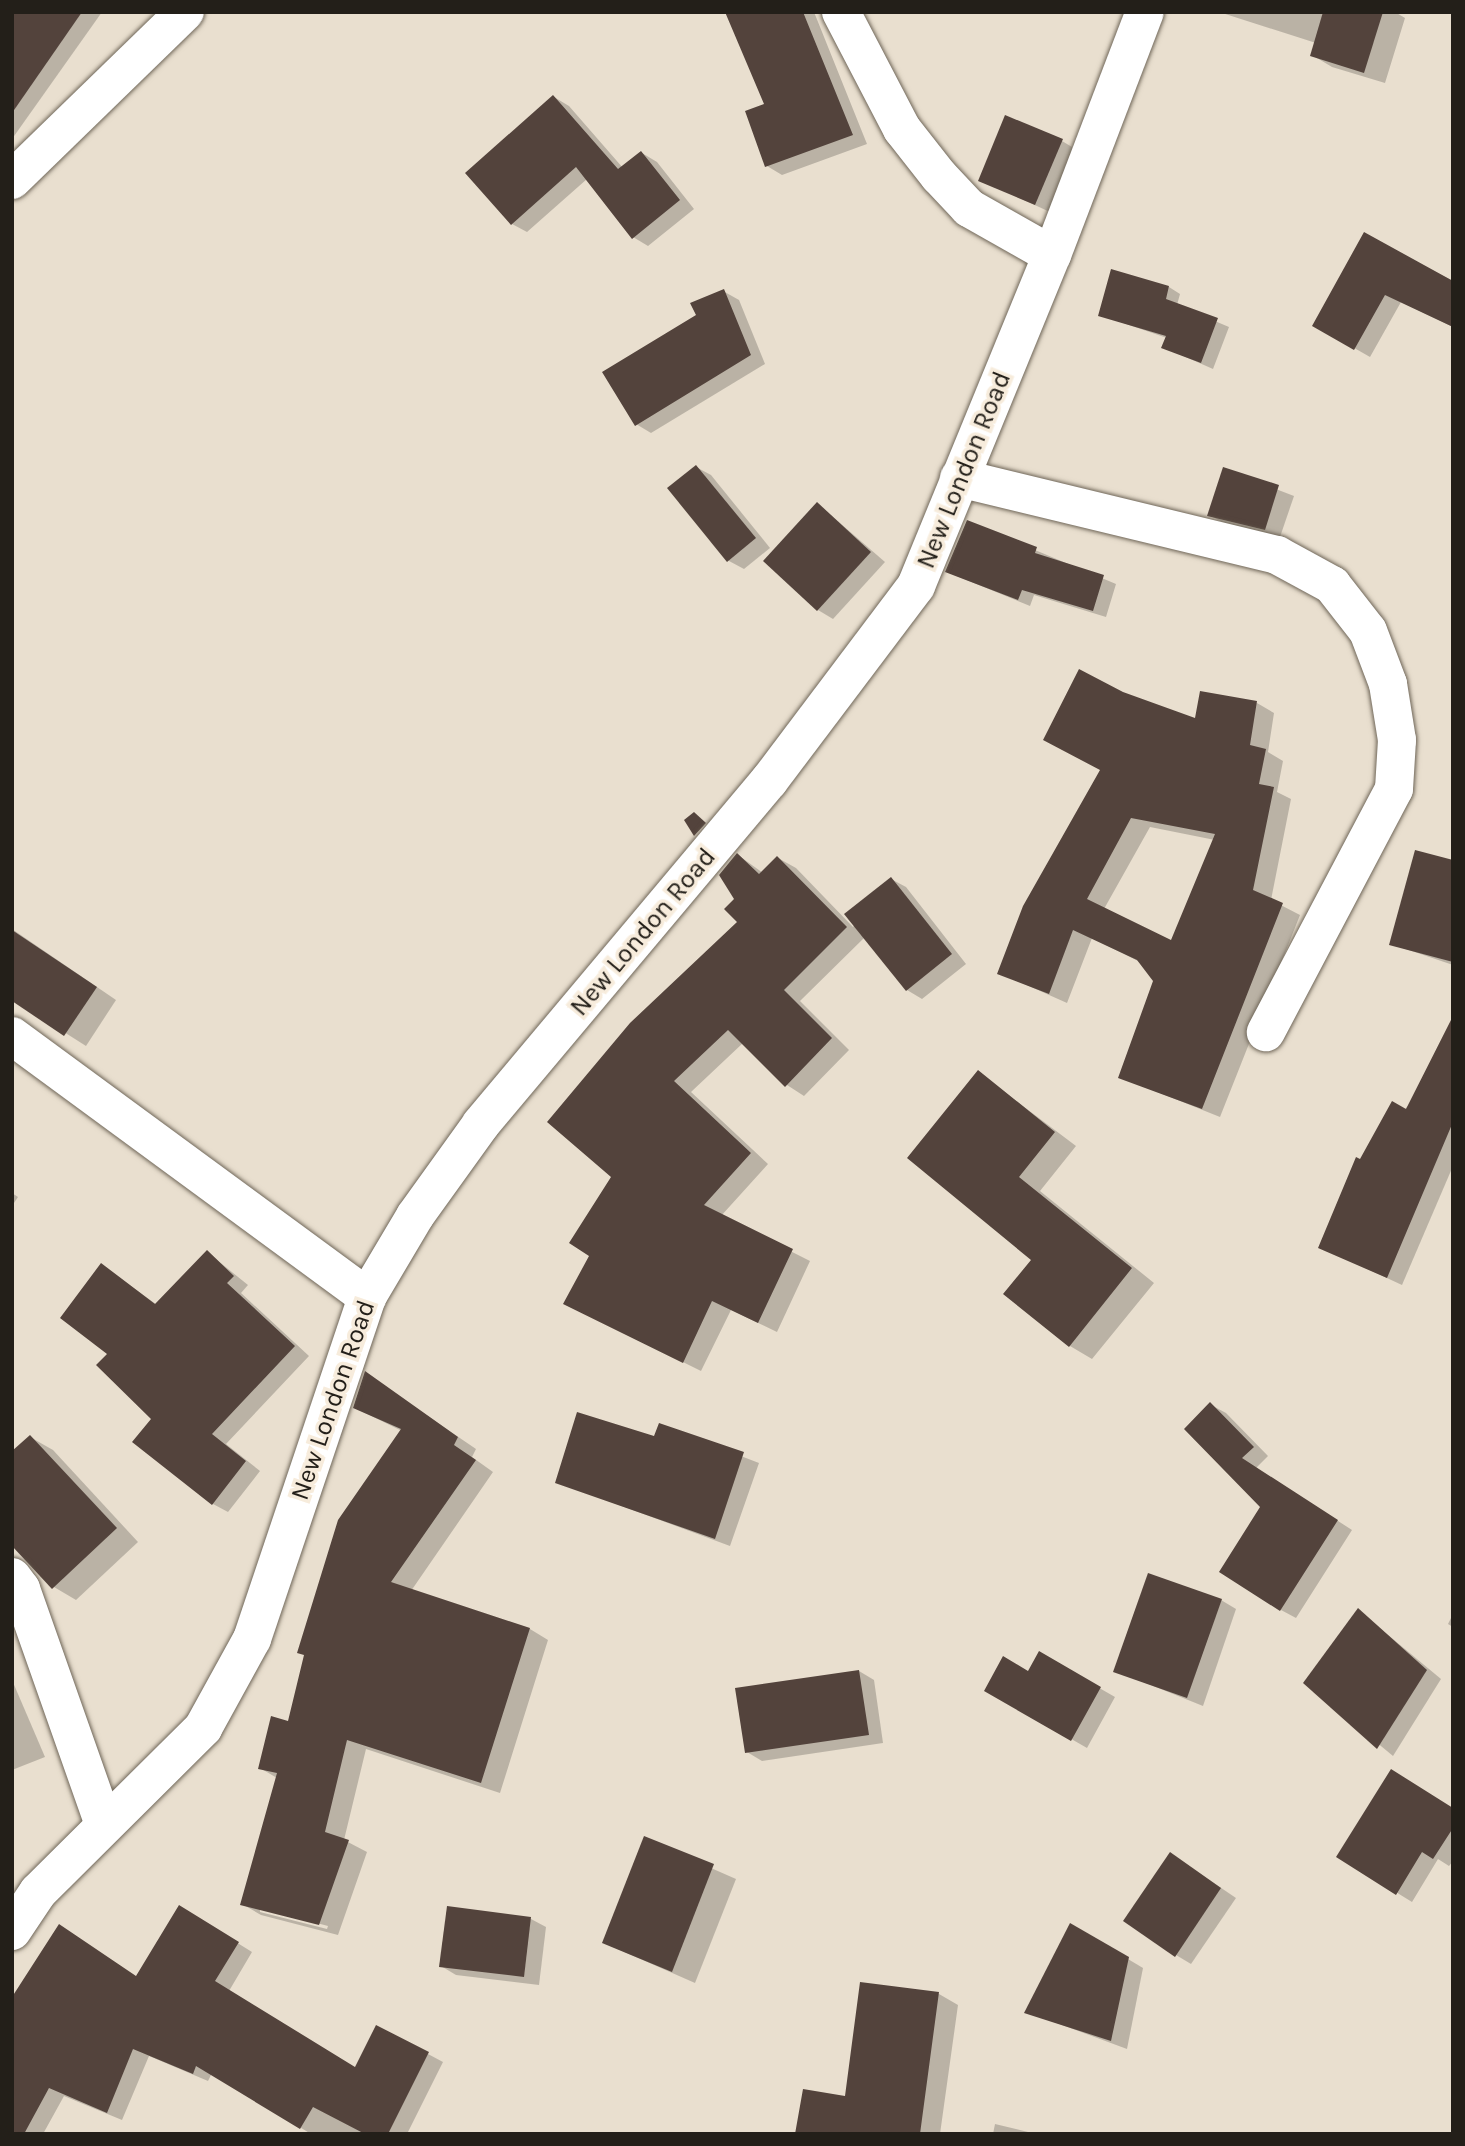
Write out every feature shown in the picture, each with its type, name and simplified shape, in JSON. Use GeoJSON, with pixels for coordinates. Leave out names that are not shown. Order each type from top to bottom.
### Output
{"type":"FeatureCollection","features":[{"type":"Feature","properties":{"kind":"street"},"geometry":{"type":"LineString","coordinates":[[12,180],[185,12]]}},
{"type":"Feature","properties":{"kind":"street"},"geometry":{"type":"LineString","coordinates":[[841,12],[902,129],[939,176],[969,208],[1052,255]]}},
{"type":"Feature","properties":{"kind":"street","name":"New London Road"},"geometry":{"type":"LineString","coordinates":[[12,1931],[38,1892],[203,1728],[252,1639],[367,1297],[415,1216],[481,1124],[769,781],[916,586],[1052,255],[1145,12]]}},
{"type":"Feature","properties":{"kind":"street"},"geometry":{"type":"LineString","coordinates":[[959,478],[1277,555],[1332,585],[1368,631],[1391,706],[1397,740],[1394,789],[1266,1032]]}},
{"type":"Feature","properties":{"kind":"street"},"geometry":{"type":"LineString","coordinates":[[12,1036],[367,1297]]}},
{"type":"Feature","properties":{"kind":"street"},"geometry":{"type":"LineString","coordinates":[[12,1577],[21,1589],[104,1825]]}},
{"type":"Feature","properties":{"kind":"building"},"geometry":{"type":"Polygon","coordinates":[[[12,12],[82,12],[12,113],[12,12]]]}},
{"type":"Feature","properties":{"kind":"building"},"geometry":{"type":"Polygon","coordinates":[[[725,12],[803,12],[853,135],[765,167],[745,111],[764,104],[725,12]]]}},
{"type":"Feature","properties":{"kind":"building"},"geometry":{"type":"Polygon","coordinates":[[[1323,12],[1383,12],[1364,73],[1310,56],[1323,12]]]}},
{"type":"Feature","properties":{"kind":"building"},"geometry":{"type":"Polygon","coordinates":[[[553,95],[618,169],[641,151],[680,200],[632,239],[576,167],[511,225],[465,173],[553,95]]]}},
{"type":"Feature","properties":{"kind":"building"},"geometry":{"type":"Polygon","coordinates":[[[1005,115],[1063,139],[1035,205],[978,181],[1005,115]]]}},
{"type":"Feature","properties":{"kind":"building"},"geometry":{"type":"Polygon","coordinates":[[[1364,232],[1453,281],[1453,327],[1385,295],[1354,350],[1312,326],[1364,232]]]}},
{"type":"Feature","properties":{"kind":"building"},"geometry":{"type":"Polygon","coordinates":[[[1111,269],[1169,286],[1166,299],[1218,318],[1201,363],[1161,348],[1166,336],[1098,316],[1111,269]]]}},
{"type":"Feature","properties":{"kind":"building"},"geometry":{"type":"Polygon","coordinates":[[[724,289],[751,355],[635,426],[602,372],[696,315],[690,303],[724,289]]]}},
{"type":"Feature","properties":{"kind":"building"},"geometry":{"type":"Polygon","coordinates":[[[696,465],[756,538],[727,562],[667,488],[696,465]]]}},
{"type":"Feature","properties":{"kind":"building"},"geometry":{"type":"Polygon","coordinates":[[[1223,467],[1279,485],[1265,530],[1207,516],[1223,467]]]}},
{"type":"Feature","properties":{"kind":"building"},"geometry":{"type":"Polygon","coordinates":[[[817,502],[871,552],[817,611],[763,561],[817,502]]]}},
{"type":"Feature","properties":{"kind":"building"},"geometry":{"type":"Polygon","coordinates":[[[967,520],[1037,547],[1035,553],[1104,575],[1093,611],[1022,590],[1018,600],[945,572],[967,520]]]}},
{"type":"Feature","properties":{"kind":"building"},"geometry":{"type":"Polygon","coordinates":[[[1079,669],[1123,692],[1195,718],[1200,691],[1257,701],[1250,745],[1266,749],[1259,784],[1274,787],[1253,890],[1283,903],[1202,1109],[1118,1078],[1153,981],[1137,960],[1073,930],[1049,994],[997,974],[1023,906],[1100,770],[1043,740],[1079,669]],[[1131,818],[1087,899],[1171,940],[1215,834],[1131,818]]]}},
{"type":"Feature","properties":{"kind":"building"},"geometry":{"type":"Polygon","coordinates":[[[694,812],[706,823],[694,836],[684,820],[694,812]]]}},
{"type":"Feature","properties":{"kind":"building"},"geometry":{"type":"Polygon","coordinates":[[[1415,850],[1453,860],[1453,962],[1389,945],[1415,850]]]}},
{"type":"Feature","properties":{"kind":"building"},"geometry":{"type":"Polygon","coordinates":[[[737,853],[759,874],[777,856],[847,927],[784,990],[832,1038],[785,1087],[728,1030],[674,1081],[751,1153],[704,1205],[793,1249],[758,1323],[712,1301],[683,1363],[563,1304],[589,1256],[569,1243],[611,1177],[547,1122],[630,1023],[737,922],[724,909],[734,899],[719,875],[737,853]]]}},
{"type":"Feature","properties":{"kind":"building"},"geometry":{"type":"Polygon","coordinates":[[[891,877],[952,954],[906,991],[844,914],[891,877]]]}},
{"type":"Feature","properties":{"kind":"building"},"geometry":{"type":"Polygon","coordinates":[[[12,930],[97,987],[64,1036],[12,1001],[12,930]]]}},
{"type":"Feature","properties":{"kind":"building"},"geometry":{"type":"Polygon","coordinates":[[[1453,1016],[1453,1122],[1387,1278],[1318,1248],[1356,1157],[1360,1159],[1392,1101],[1406,1109],[1453,1016]]]}},
{"type":"Feature","properties":{"kind":"building"},"geometry":{"type":"Polygon","coordinates":[[[978,1070],[1055,1132],[1019,1177],[1132,1268],[1069,1347],[1003,1294],[1031,1260],[907,1158],[978,1070]]]}},
{"type":"Feature","properties":{"kind":"building"},"geometry":{"type":"Polygon","coordinates":[[[207,1250],[234,1276],[227,1283],[295,1346],[212,1434],[246,1461],[212,1505],[132,1442],[151,1419],[96,1365],[107,1354],[60,1318],[101,1263],[155,1304],[207,1250]]]}},
{"type":"Feature","properties":{"kind":"building"},"geometry":{"type":"Polygon","coordinates":[[[365,1371],[458,1437],[454,1445],[476,1460],[391,1582],[530,1628],[481,1783],[347,1740],[325,1832],[349,1840],[319,1925],[240,1905],[277,1773],[258,1769],[271,1716],[288,1721],[304,1655],[297,1653],[338,1520],[401,1429],[353,1408],[365,1371]]]}},
{"type":"Feature","properties":{"kind":"building"},"geometry":{"type":"Polygon","coordinates":[[[1210,1402],[1254,1447],[1242,1458],[1338,1520],[1280,1611],[1219,1572],[1260,1507],[1184,1429],[1210,1402]]]}},
{"type":"Feature","properties":{"kind":"building"},"geometry":{"type":"Polygon","coordinates":[[[577,1412],[654,1436],[659,1423],[744,1452],[715,1539],[555,1483],[577,1412]]]}},
{"type":"Feature","properties":{"kind":"building"},"geometry":{"type":"Polygon","coordinates":[[[30,1435],[117,1528],[52,1589],[12,1546],[12,1451],[30,1435]]]}},
{"type":"Feature","properties":{"kind":"building"},"geometry":{"type":"Polygon","coordinates":[[[1148,1573],[1222,1599],[1187,1698],[1113,1672],[1148,1573]]]}},
{"type":"Feature","properties":{"kind":"building"},"geometry":{"type":"Polygon","coordinates":[[[1358,1608],[1427,1670],[1377,1749],[1303,1683],[1358,1608]]]}},
{"type":"Feature","properties":{"kind":"building"},"geometry":{"type":"Polygon","coordinates":[[[1039,1651],[1101,1687],[1071,1741],[984,1691],[1003,1656],[1028,1671],[1039,1651]]]}},
{"type":"Feature","properties":{"kind":"building"},"geometry":{"type":"Polygon","coordinates":[[[859,1670],[869,1735],[745,1753],[735,1688],[859,1670]]]}},
{"type":"Feature","properties":{"kind":"building"},"geometry":{"type":"Polygon","coordinates":[[[1391,1769],[1453,1808],[1453,1828],[1433,1859],[1422,1852],[1396,1895],[1336,1857],[1391,1769]]]}},
{"type":"Feature","properties":{"kind":"building"},"geometry":{"type":"Polygon","coordinates":[[[644,1836],[714,1864],[672,1972],[602,1943],[644,1836]]]}},
{"type":"Feature","properties":{"kind":"building"},"geometry":{"type":"Polygon","coordinates":[[[1170,1852],[1221,1888],[1175,1957],[1123,1921],[1170,1852]]]}},
{"type":"Feature","properties":{"kind":"building"},"geometry":{"type":"Polygon","coordinates":[[[179,1905],[239,1942],[215,1981],[355,2067],[376,2025],[429,2052],[388,2134],[365,2134],[313,2107],[300,2129],[196,2066],[193,2074],[133,2049],[107,2113],[49,2088],[24,2134],[12,2134],[12,1997],[59,1924],[136,1976],[179,1905]]]}},
{"type":"Feature","properties":{"kind":"building"},"geometry":{"type":"Polygon","coordinates":[[[447,1906],[531,1917],[524,1977],[439,1967],[447,1906]]]}},
{"type":"Feature","properties":{"kind":"building"},"geometry":{"type":"Polygon","coordinates":[[[1070,1923],[1129,1957],[1111,2041],[1024,2013],[1070,1923]]]}},
{"type":"Feature","properties":{"kind":"building"},"geometry":{"type":"Polygon","coordinates":[[[860,1982],[939,1992],[920,2134],[795,2134],[803,2089],[845,2096],[860,1982]]]}}]}
